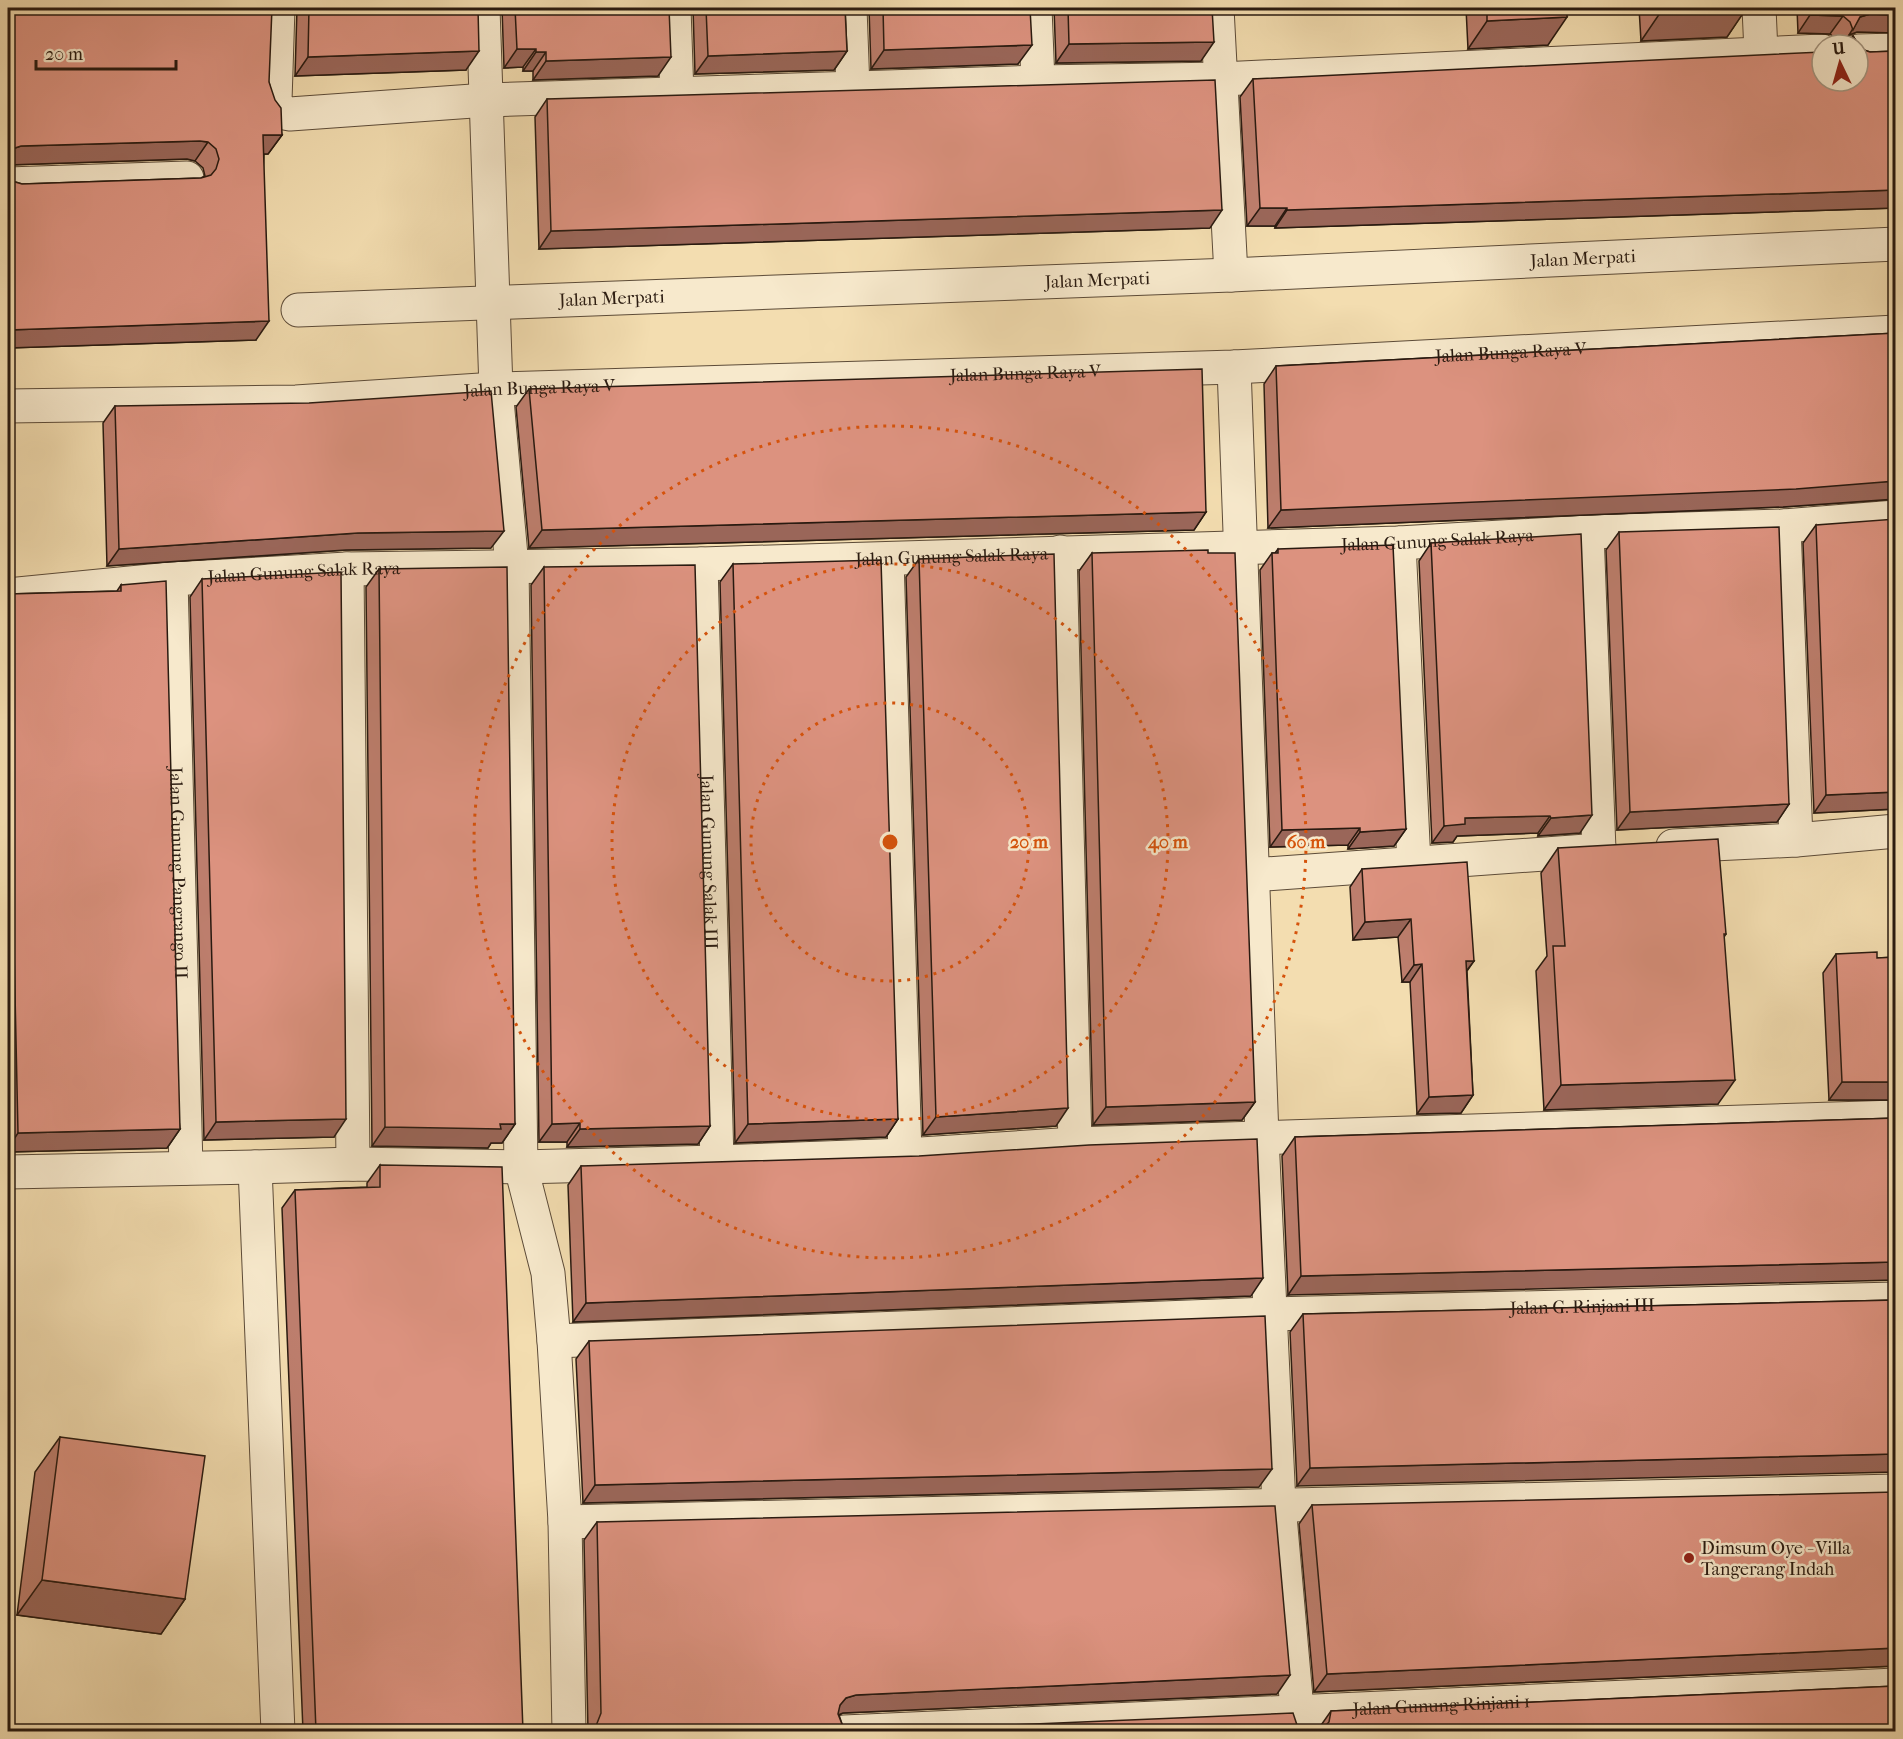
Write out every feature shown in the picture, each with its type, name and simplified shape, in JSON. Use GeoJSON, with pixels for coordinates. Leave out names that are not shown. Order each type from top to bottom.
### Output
{"type":"FeatureCollection","features":[{"type":"Feature","properties":{"kind":"street"},"geometry":{"type":"LineString","coordinates":[[278,8],[275,101],[279,112],[290,114],[487,100],[1038,82],[1221,80],[1810,51]]}},
{"type":"Feature","properties":{"kind":"street"},"geometry":{"type":"LineString","coordinates":[[483,8],[496,389],[512,567],[521,1167],[548,1273],[554,1341],[565,1522],[569,1731]]}},
{"type":"Feature","properties":{"kind":"street"},"geometry":{"type":"LineString","coordinates":[[674,8],[677,95]]}},
{"type":"Feature","properties":{"kind":"street"},"geometry":{"type":"LineString","coordinates":[[850,8],[853,88]]}},
{"type":"Feature","properties":{"kind":"street"},"geometry":{"type":"LineString","coordinates":[[1035,8],[1038,82]]}},
{"type":"Feature","properties":{"kind":"street"},"geometry":{"type":"LineString","coordinates":[[1217,8],[1231,275]]}},
{"type":"Feature","properties":{"kind":"street"},"geometry":{"type":"LineString","coordinates":[[1759,8],[1761,52]]}},
{"type":"Feature","properties":{"kind":"street"},"geometry":{"type":"LineString","coordinates":[[1870,51],[1896,50]]}},
{"type":"Feature","properties":{"kind":"street"},"geometry":{"type":"LineString","coordinates":[[8,184],[187,178]]}},
{"type":"Feature","properties":{"kind":"street","name":"Jalan Merpati"},"geometry":{"type":"LineString","coordinates":[[298,310],[1231,275],[1896,244]]}},
{"type":"Feature","properties":{"kind":"street","name":"Jalan Bunga Raya V"},"geometry":{"type":"LineString","coordinates":[[8,406],[296,402],[496,389],[1234,367],[1896,332]]}},
{"type":"Feature","properties":{"kind":"street"},"geometry":{"type":"LineString","coordinates":[[1234,367],[1269,1314],[1279,1505],[1299,1721]]}},
{"type":"Feature","properties":{"kind":"street","name":"Jalan Gunung Salak Raya"},"geometry":{"type":"LineString","coordinates":[[8,595],[171,579],[347,570],[701,564],[1399,543],[1587,532],[1784,526],[1896,517]]}},
{"type":"Feature","properties":{"kind":"street"},"geometry":{"type":"LineString","coordinates":[[1784,526],[1796,840]]}},
{"type":"Feature","properties":{"kind":"street"},"geometry":{"type":"LineString","coordinates":[[1587,532],[1599,850]]}},
{"type":"Feature","properties":{"kind":"street"},"geometry":{"type":"LineString","coordinates":[[1399,543],[1414,864]]}},
{"type":"Feature","properties":{"kind":"street"},"geometry":{"type":"LineString","coordinates":[[1060,552],[1075,1144]]}},
{"type":"Feature","properties":{"kind":"street"},"geometry":{"type":"LineString","coordinates":[[887,558],[905,1155]]}},
{"type":"Feature","properties":{"kind":"street","name":"Jalan Gunung Salak III"},"geometry":{"type":"LineString","coordinates":[[701,564],[717,1162]]}},
{"type":"Feature","properties":{"kind":"street"},"geometry":{"type":"LineString","coordinates":[[347,570],[353,1164]]}},
{"type":"Feature","properties":{"kind":"street","name":"Jalan Gunung Pangrango II"},"geometry":{"type":"LineString","coordinates":[[171,579],[186,1168]]}},
{"type":"Feature","properties":{"kind":"street"},"geometry":{"type":"LineString","coordinates":[[1252,875],[1599,850],[1796,840],[1896,831]]}},
{"type":"Feature","properties":{"kind":"street"},"geometry":{"type":"LineString","coordinates":[[8,1172],[353,1164],[521,1167],[717,1162],[1262,1137],[1896,1118]]}},
{"type":"Feature","properties":{"kind":"street"},"geometry":{"type":"LineString","coordinates":[[255,1167],[278,1731]]}},
{"type":"Feature","properties":{"kind":"street","name":"Jalan G. Rinjani III"},"geometry":{"type":"LineString","coordinates":[[554,1341],[1269,1314],[1896,1299]]}},
{"type":"Feature","properties":{"kind":"street"},"geometry":{"type":"LineString","coordinates":[[565,1522],[1896,1491]]}},
{"type":"Feature","properties":{"kind":"street","name":"Jalan Gunung Rinjani 1"},"geometry":{"type":"LineString","coordinates":[[844,1731],[1299,1721],[1896,1685]]}},
{"type":"Feature","properties":{"kind":"building"},"geometry":{"type":"Polygon","coordinates":[[[8,8],[272,8],[269,82],[275,100],[281,108],[282,135],[263,135],[269,321],[8,330],[8,177],[22,184],[201,178],[211,175],[219,159],[216,149],[208,142],[200,141],[21,146],[8,153],[8,8]]]}},
{"type":"Feature","properties":{"kind":"building"},"geometry":{"type":"Polygon","coordinates":[[[309,8],[478,8],[479,51],[308,57],[309,8]]]}},
{"type":"Feature","properties":{"kind":"building"},"geometry":{"type":"Polygon","coordinates":[[[515,8],[669,8],[671,57],[546,61],[546,52],[536,52],[536,49],[517,49],[515,8]]]}},
{"type":"Feature","properties":{"kind":"building"},"geometry":{"type":"Polygon","coordinates":[[[706,8],[845,8],[847,51],[708,56],[706,8]]]}},
{"type":"Feature","properties":{"kind":"building"},"geometry":{"type":"Polygon","coordinates":[[[883,8],[1030,8],[1032,45],[884,50],[883,8]]]}},
{"type":"Feature","properties":{"kind":"building"},"geometry":{"type":"Polygon","coordinates":[[[1068,8],[1212,8],[1214,42],[1069,44],[1068,8]]]}},
{"type":"Feature","properties":{"kind":"building"},"geometry":{"type":"Polygon","coordinates":[[[1487,8],[1567,8],[1567,17],[1487,21],[1487,8]]]}},
{"type":"Feature","properties":{"kind":"building"},"geometry":{"type":"Polygon","coordinates":[[[1660,8],[1746,8],[1746,9],[1660,13],[1660,8]]]}},
{"type":"Feature","properties":{"kind":"building"},"geometry":{"type":"Polygon","coordinates":[[[1810,8],[1896,8],[1896,15],[1870,14],[1860,17],[1853,30],[1850,22],[1843,16],[1810,15],[1810,8]]]}},
{"type":"Feature","properties":{"kind":"building"},"geometry":{"type":"Polygon","coordinates":[[[1896,51],[1896,190],[1287,210],[1287,208],[1260,208],[1253,79],[1810,53],[1810,93],[1870,93],[1870,52],[1896,51]]]}},
{"type":"Feature","properties":{"kind":"building"},"geometry":{"type":"Polygon","coordinates":[[[1215,80],[1222,210],[551,231],[547,99],[1215,80]]]}},
{"type":"Feature","properties":{"kind":"building"},"geometry":{"type":"Polygon","coordinates":[[[1896,333],[1896,481],[1796,489],[1281,510],[1276,366],[1896,333]]]}},
{"type":"Feature","properties":{"kind":"building"},"geometry":{"type":"Polygon","coordinates":[[[1202,369],[1206,512],[542,530],[529,389],[1202,369]]]}},
{"type":"Feature","properties":{"kind":"building"},"geometry":{"type":"Polygon","coordinates":[[[491,391],[504,531],[358,533],[119,549],[115,406],[309,403],[491,391]]]}},
{"type":"Feature","properties":{"kind":"building"},"geometry":{"type":"Polygon","coordinates":[[[1896,519],[1896,792],[1826,795],[1816,525],[1896,519]]]}},
{"type":"Feature","properties":{"kind":"building"},"geometry":{"type":"Polygon","coordinates":[[[1779,527],[1789,804],[1630,812],[1619,532],[1779,527]]]}},
{"type":"Feature","properties":{"kind":"building"},"geometry":{"type":"Polygon","coordinates":[[[1581,534],[1592,815],[1551,818],[1550,816],[1465,818],[1465,824],[1444,826],[1431,543],[1581,534]]]}},
{"type":"Feature","properties":{"kind":"building"},"geometry":{"type":"Polygon","coordinates":[[[1393,545],[1406,829],[1360,832],[1360,828],[1282,830],[1272,553],[1278,553],[1278,549],[1393,545]]]}},
{"type":"Feature","properties":{"kind":"building"},"geometry":{"type":"Polygon","coordinates":[[[1208,550],[1208,553],[1235,553],[1255,1102],[1106,1107],[1092,553],[1208,550]]]}},
{"type":"Feature","properties":{"kind":"building"},"geometry":{"type":"Polygon","coordinates":[[[1054,554],[1068,1108],[936,1117],[919,559],[1054,554]]]}},
{"type":"Feature","properties":{"kind":"building"},"geometry":{"type":"Polygon","coordinates":[[[881,560],[898,1119],[748,1124],[733,564],[881,560]]]}},
{"type":"Feature","properties":{"kind":"building"},"geometry":{"type":"Polygon","coordinates":[[[695,565],[710,1126],[580,1129],[580,1123],[552,1124],[544,567],[695,565]]]}},
{"type":"Feature","properties":{"kind":"building"},"geometry":{"type":"Polygon","coordinates":[[[507,567],[515,1124],[500,1124],[501,1129],[385,1127],[379,569],[507,567]]]}},
{"type":"Feature","properties":{"kind":"building"},"geometry":{"type":"Polygon","coordinates":[[[341,572],[346,1119],[216,1122],[202,579],[341,572]]]}},
{"type":"Feature","properties":{"kind":"building"},"geometry":{"type":"Polygon","coordinates":[[[166,581],[180,1129],[18,1133],[8,594],[121,591],[121,585],[166,581]]]}},
{"type":"Feature","properties":{"kind":"building"},"geometry":{"type":"Polygon","coordinates":[[[1718,839],[1735,1080],[1561,1085],[1553,946],[1565,946],[1558,848],[1718,839]]]}},
{"type":"Feature","properties":{"kind":"building"},"geometry":{"type":"Polygon","coordinates":[[[1467,862],[1474,961],[1466,961],[1473,1095],[1429,1097],[1422,964],[1414,965],[1411,919],[1365,922],[1362,869],[1467,862]]]}},
{"type":"Feature","properties":{"kind":"building"},"geometry":{"type":"Polygon","coordinates":[[[1877,952],[1877,958],[1896,957],[1896,1082],[1842,1082],[1836,954],[1877,952]]]}},
{"type":"Feature","properties":{"kind":"building"},"geometry":{"type":"Polygon","coordinates":[[[1896,1118],[1896,1262],[1301,1276],[1295,1137],[1896,1118]]]}},
{"type":"Feature","properties":{"kind":"building"},"geometry":{"type":"Polygon","coordinates":[[[1257,1139],[1263,1278],[586,1303],[581,1166],[919,1156],[1089,1145],[1257,1139]]]}},
{"type":"Feature","properties":{"kind":"building"},"geometry":{"type":"Polygon","coordinates":[[[380,1165],[502,1167],[523,1731],[316,1731],[295,1190],[380,1187],[380,1165]]]}},
{"type":"Feature","properties":{"kind":"building"},"geometry":{"type":"Polygon","coordinates":[[[1896,1300],[1896,1454],[1310,1468],[1303,1314],[1896,1300]]]}},
{"type":"Feature","properties":{"kind":"building"},"geometry":{"type":"Polygon","coordinates":[[[1265,1316],[1272,1469],[595,1485],[589,1341],[1265,1316]]]}},
{"type":"Feature","properties":{"kind":"building"},"geometry":{"type":"Polygon","coordinates":[[[60,1437],[205,1456],[185,1599],[42,1580],[60,1437]]]}},
{"type":"Feature","properties":{"kind":"building"},"geometry":{"type":"Polygon","coordinates":[[[1896,1492],[1896,1648],[1327,1674],[1312,1505],[1896,1492]]]}},
{"type":"Feature","properties":{"kind":"building"},"geometry":{"type":"Polygon","coordinates":[[[1275,1506],[1290,1675],[856,1695],[846,1698],[840,1705],[838,1714],[842,1724],[848,1730],[855,1731],[596,1731],[601,1713],[597,1522],[1275,1506]]]}},
{"type":"Feature","properties":{"kind":"building"},"geometry":{"type":"Polygon","coordinates":[[[1896,1686],[1896,1731],[1315,1731],[1322,1729],[1329,1722],[1331,1711],[1896,1686]]]}},
{"type":"Feature","properties":{"kind":"building"},"geometry":{"type":"Polygon","coordinates":[[[1293,1713],[1297,1725],[1310,1731],[873,1731],[1293,1713]]]}},
{"type":"Feature","properties":{"kind":"place","name":"Dimsum Oye - Villa Tangerang Indah"},"geometry":{"type":"Point","coordinates":[1689,1558]}}]}
